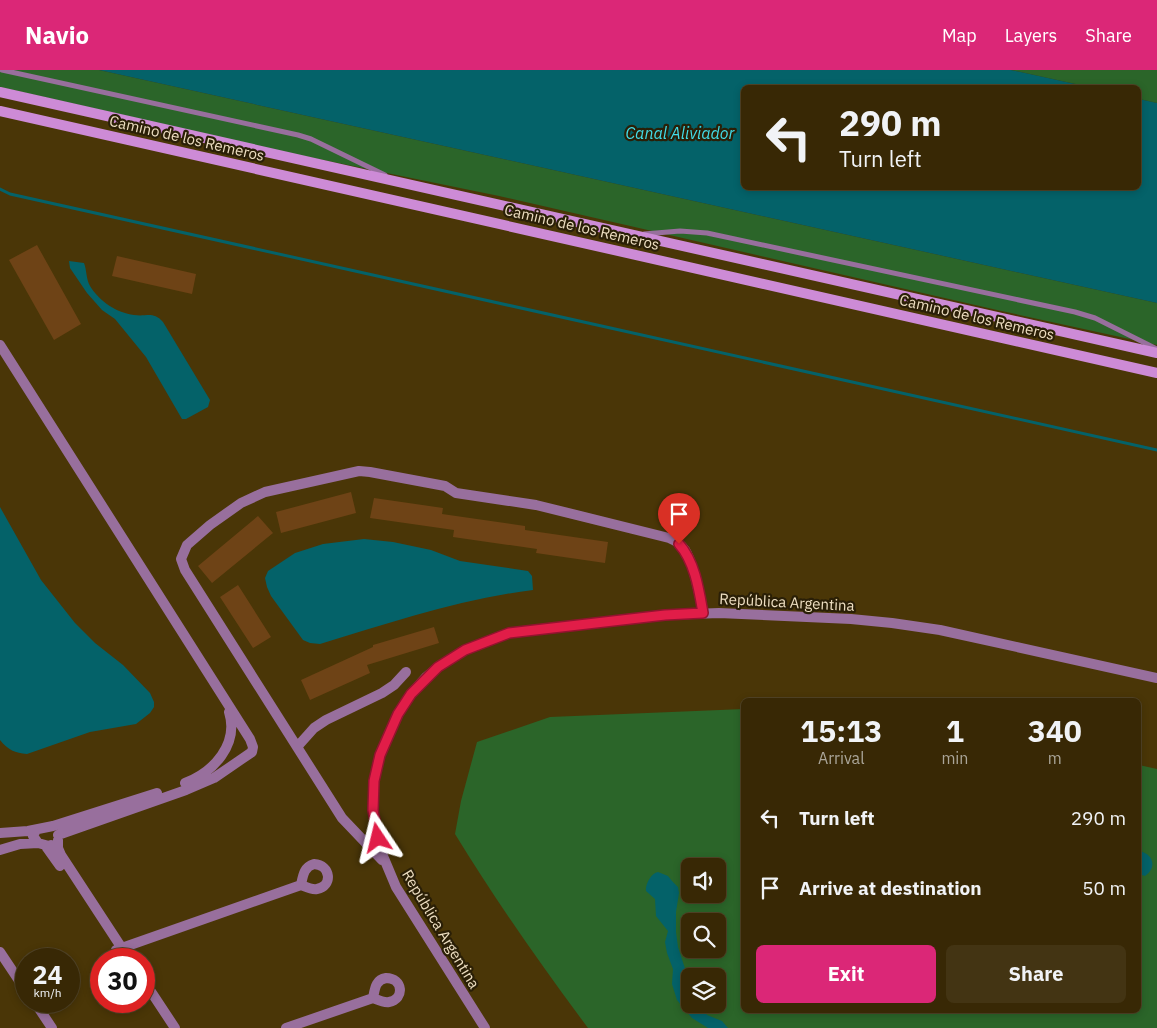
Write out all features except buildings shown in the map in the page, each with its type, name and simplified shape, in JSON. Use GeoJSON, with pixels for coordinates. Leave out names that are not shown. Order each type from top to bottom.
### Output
{"type":"FeatureCollection","features":[{"type":"Feature","properties":{"kind":"main road","name":"Camino de los Remeros"},"geometry":{"type":"LineString","coordinates":[[0,92],[1157,353]]}},
{"type":"Feature","properties":{"kind":"main road","name":"Camino de los Remeros"},"geometry":{"type":"LineString","coordinates":[[0,111],[1157,373]]}},
{"type":"Feature","properties":{"kind":"street"},"geometry":{"type":"LineString","coordinates":[[0,345],[253,746],[252,752],[247,757],[214,778],[200,784],[56,833],[36,830],[9,834],[0,833]]}},
{"type":"Feature","properties":{"kind":"street"},"geometry":{"type":"LineString","coordinates":[[385,862],[342,818],[185,570],[181,559],[187,545],[210,525],[241,503],[265,492],[359,471],[370,472],[445,486],[456,493],[536,505],[669,538],[686,551],[699,590],[703,613]]}},
{"type":"Feature","properties":{"kind":"street","name":"República Argentina"},"geometry":{"type":"LineString","coordinates":[[485,1028],[401,895],[385,862],[373,810],[374,781],[380,755],[398,714],[411,694],[438,667],[465,650],[509,633],[665,615],[703,613],[902,624],[940,630],[1157,678]]}},
{"type":"Feature","properties":{"kind":"street"},"geometry":{"type":"LineString","coordinates":[[297,747],[314,728],[326,720],[382,693],[394,685],[406,672]]}},
{"type":"Feature","properties":{"kind":"street"},"geometry":{"type":"LineString","coordinates":[[0,850],[20,844],[49,846],[56,833],[195,779],[209,769],[224,753],[230,735],[231,718],[227,704]]}},
{"type":"Feature","properties":{"kind":"street"},"geometry":{"type":"LineString","coordinates":[[36,830],[34,836],[50,850],[117,948]]}},
{"type":"Feature","properties":{"kind":"street"},"geometry":{"type":"LineString","coordinates":[[56,833],[61,855],[118,948]]}},
{"type":"Feature","properties":{"kind":"street"},"geometry":{"type":"LineString","coordinates":[[131,948],[301,885]]}},
{"type":"Feature","properties":{"kind":"street"},"geometry":{"type":"LineString","coordinates":[[0,952],[15,974]]}},
{"type":"Feature","properties":{"kind":"street"},"geometry":{"type":"LineString","coordinates":[[155,998],[175,1028]]}},
{"type":"Feature","properties":{"kind":"street"},"geometry":{"type":"LineString","coordinates":[[286,1028],[373,998]]}},
{"type":"Feature","properties":{"kind":"street"},"geometry":{"type":"LineString","coordinates":[[155,1010],[167,1028]]}},
{"type":"Feature","properties":{"kind":"street"},"geometry":{"type":"LineString","coordinates":[[42,1013],[52,1028]]}},
{"type":"Feature","properties":{"kind":"lane"},"geometry":{"type":"LineString","coordinates":[[2,70],[298,135],[324,145],[398,182]]}},
{"type":"Feature","properties":{"kind":"lane"},"geometry":{"type":"LineString","coordinates":[[634,235],[680,231],[707,233],[1066,310],[1095,318],[1157,349]]}},
{"type":"Feature","properties":{"kind":"green space"},"geometry":{"type":"Polygon","coordinates":[[[0,70],[99,70],[1157,303],[1157,345],[499,196],[299,155],[0,87],[0,70]]]}},
{"type":"Feature","properties":{"kind":"green space"},"geometry":{"type":"Polygon","coordinates":[[[1011,70],[1157,70],[1157,103],[1141,99],[1141,85],[1080,85],[1011,70]]]}},
{"type":"Feature","properties":{"kind":"green space"},"geometry":{"type":"Polygon","coordinates":[[[741,709],[741,1013],[1141,1013],[1141,765],[1157,769],[1157,1028],[588,1028],[486,884],[455,834],[461,801],[477,742],[550,717],[741,709]]]}},
{"type":"Feature","properties":{"kind":"water","name":"Canal Aliviador"},"geometry":{"type":"Polygon","coordinates":[[[99,70],[1011,70],[1080,85],[741,85],[741,190],[1141,190],[1141,99],[1157,103],[1157,303],[99,70]]]}},
{"type":"Feature","properties":{"kind":"water"},"geometry":{"type":"Polygon","coordinates":[[[69,261],[84,263],[90,286],[98,297],[109,305],[128,314],[153,315],[163,322],[210,400],[208,407],[186,419],[182,419],[146,357],[115,319],[102,310],[87,293],[70,268],[69,261]]]}},
{"type":"Feature","properties":{"kind":"water"},"geometry":{"type":"Polygon","coordinates":[[[0,507],[41,580],[75,623],[95,643],[123,665],[150,693],[154,707],[150,713],[136,724],[90,732],[27,754],[12,750],[0,740],[0,507]]]}},
{"type":"Feature","properties":{"kind":"water"},"geometry":{"type":"Polygon","coordinates":[[[364,539],[393,542],[431,550],[460,561],[528,571],[532,576],[533,590],[479,599],[399,620],[320,644],[303,640],[271,596],[265,578],[268,571],[295,553],[323,544],[364,539]]]}},
{"type":"Feature","properties":{"kind":"water"},"geometry":{"type":"Polygon","coordinates":[[[1141,852],[1148,855],[1152,862],[1149,873],[1145,876],[1141,875],[1141,852]]]}},
{"type":"Feature","properties":{"kind":"water"},"geometry":{"type":"Polygon","coordinates":[[[658,872],[668,876],[678,887],[676,932],[678,947],[685,968],[681,968],[681,1005],[677,1000],[672,984],[673,969],[665,942],[668,931],[656,916],[655,899],[646,891],[649,880],[658,872]]]}},
{"type":"Feature","properties":{"kind":"water"},"geometry":{"type":"Polygon","coordinates":[[[688,1013],[706,1013],[722,1021],[728,1028],[708,1028],[692,1018],[688,1013]]]}},
{"type":"Feature","properties":{"kind":"waterway"},"geometry":{"type":"LineString","coordinates":[[0,189],[10,194],[1157,450]]}},
{"type":"Feature","properties":{"kind":"route"},"geometry":{"type":"LineString","coordinates":[[378,838],[373,810],[374,781],[380,755],[398,714],[411,694],[426,677],[465,650],[509,633],[665,615],[703,613],[699,590],[686,551],[679,544]]}}]}
